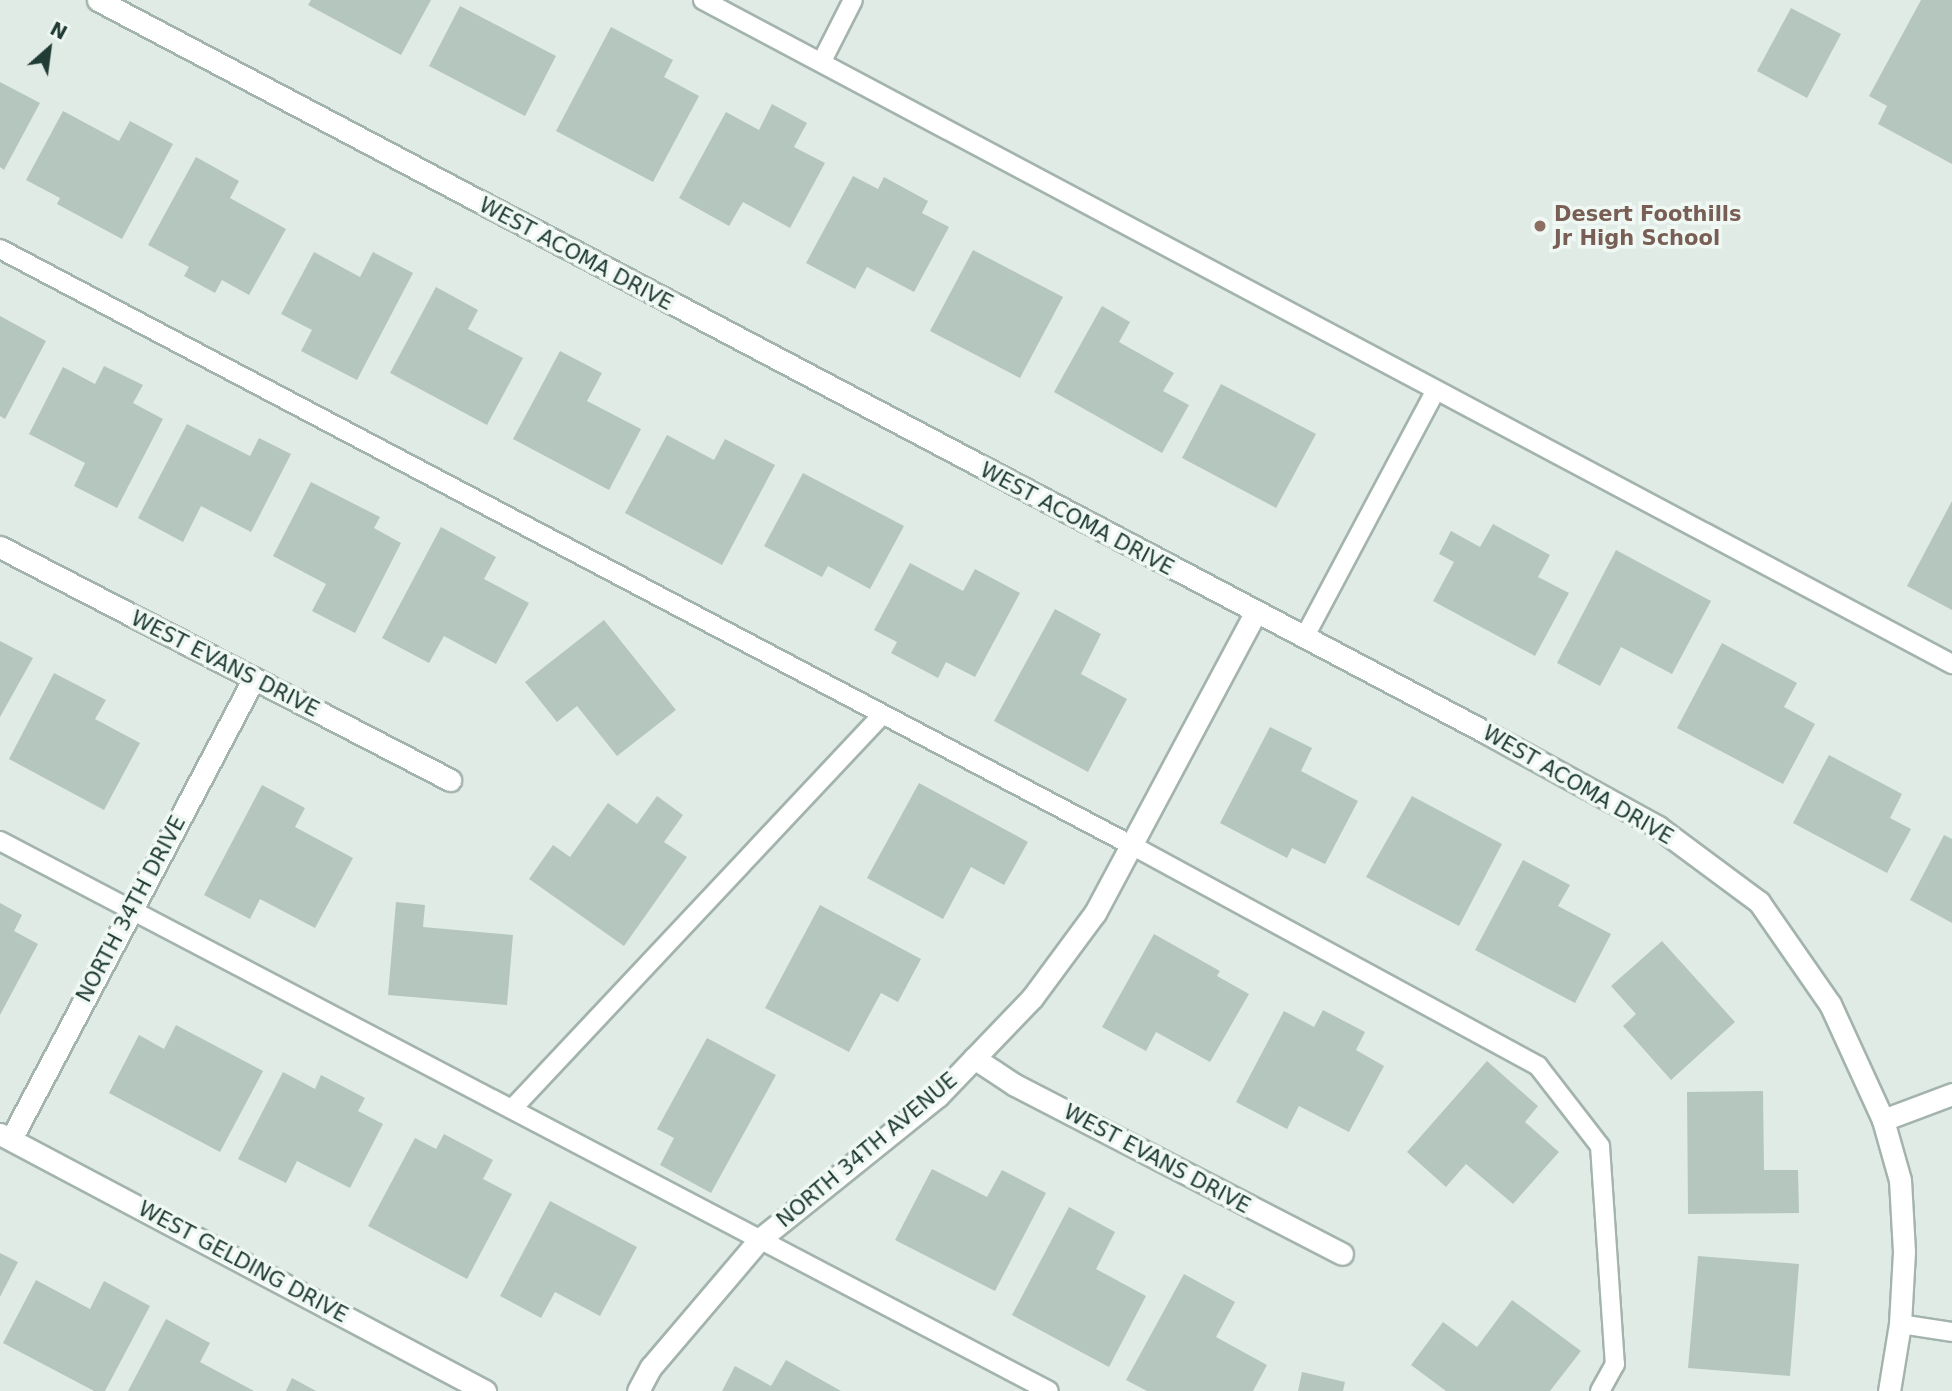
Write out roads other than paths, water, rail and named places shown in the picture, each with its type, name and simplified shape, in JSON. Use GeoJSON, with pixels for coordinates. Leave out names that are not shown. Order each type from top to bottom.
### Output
{"type":"FeatureCollection","features":[{"type":"Feature","properties":{"kind":"street","name":"WEST ACOMA DRIVE"},"geometry":{"type":"LineString","coordinates":[[98,0],[1658,827],[1759,902],[1830,1004],[1883,1119],[1900,1180],[1905,1252],[1900,1324],[1889,1391]]}},
{"type":"Feature","properties":{"kind":"street","name":"WEST EVANS DRIVE"},"geometry":{"type":"LineString","coordinates":[[0,547],[450,780]]}},
{"type":"Feature","properties":{"kind":"street","name":"NORTH 34TH AVENUE"},"geometry":{"type":"LineString","coordinates":[[638,1391],[651,1367],[760,1239],[938,1096],[1032,998],[1095,913],[1255,614]]}},
{"type":"Feature","properties":{"kind":"street","name":"NORTH 34TH DRIVE"},"geometry":{"type":"LineString","coordinates":[[5,1137],[253,680]]}},
{"type":"Feature","properties":{"kind":"street","name":"WEST EVANS DRIVE"},"geometry":{"type":"LineString","coordinates":[[974,1058],[1015,1085],[1342,1254]]}},
{"type":"Feature","properties":{"kind":"street"},"geometry":{"type":"LineString","coordinates":[[1883,1119],[1952,1094]]}},
{"type":"Feature","properties":{"kind":"street","name":"WEST GELDING DRIVE"},"geometry":{"type":"LineString","coordinates":[[5,1137],[485,1391]]}},
{"type":"Feature","properties":{"kind":"lane"},"geometry":{"type":"LineString","coordinates":[[703,0],[822,61],[1435,392],[1952,664]]}},
{"type":"Feature","properties":{"kind":"lane"},"geometry":{"type":"LineString","coordinates":[[822,61],[853,0]]}},
{"type":"Feature","properties":{"kind":"lane"},"geometry":{"type":"LineString","coordinates":[[0,249],[881,716],[1133,846],[1538,1066],[1600,1146],[1615,1364],[1600,1391]]}},
{"type":"Feature","properties":{"kind":"lane"},"geometry":{"type":"LineString","coordinates":[[1304,638],[1435,392]]}},
{"type":"Feature","properties":{"kind":"lane"},"geometry":{"type":"LineString","coordinates":[[512,1109],[881,716]]}},
{"type":"Feature","properties":{"kind":"lane"},"geometry":{"type":"LineString","coordinates":[[0,841],[1049,1391]]}},
{"type":"Feature","properties":{"kind":"lane"},"geometry":{"type":"LineString","coordinates":[[1900,1324],[1952,1332]]}},
{"type":"Feature","properties":{"kind":"place","name":"Desert Foothills Jr High School"},"geometry":{"type":"Point","coordinates":[1540,226]}}]}
